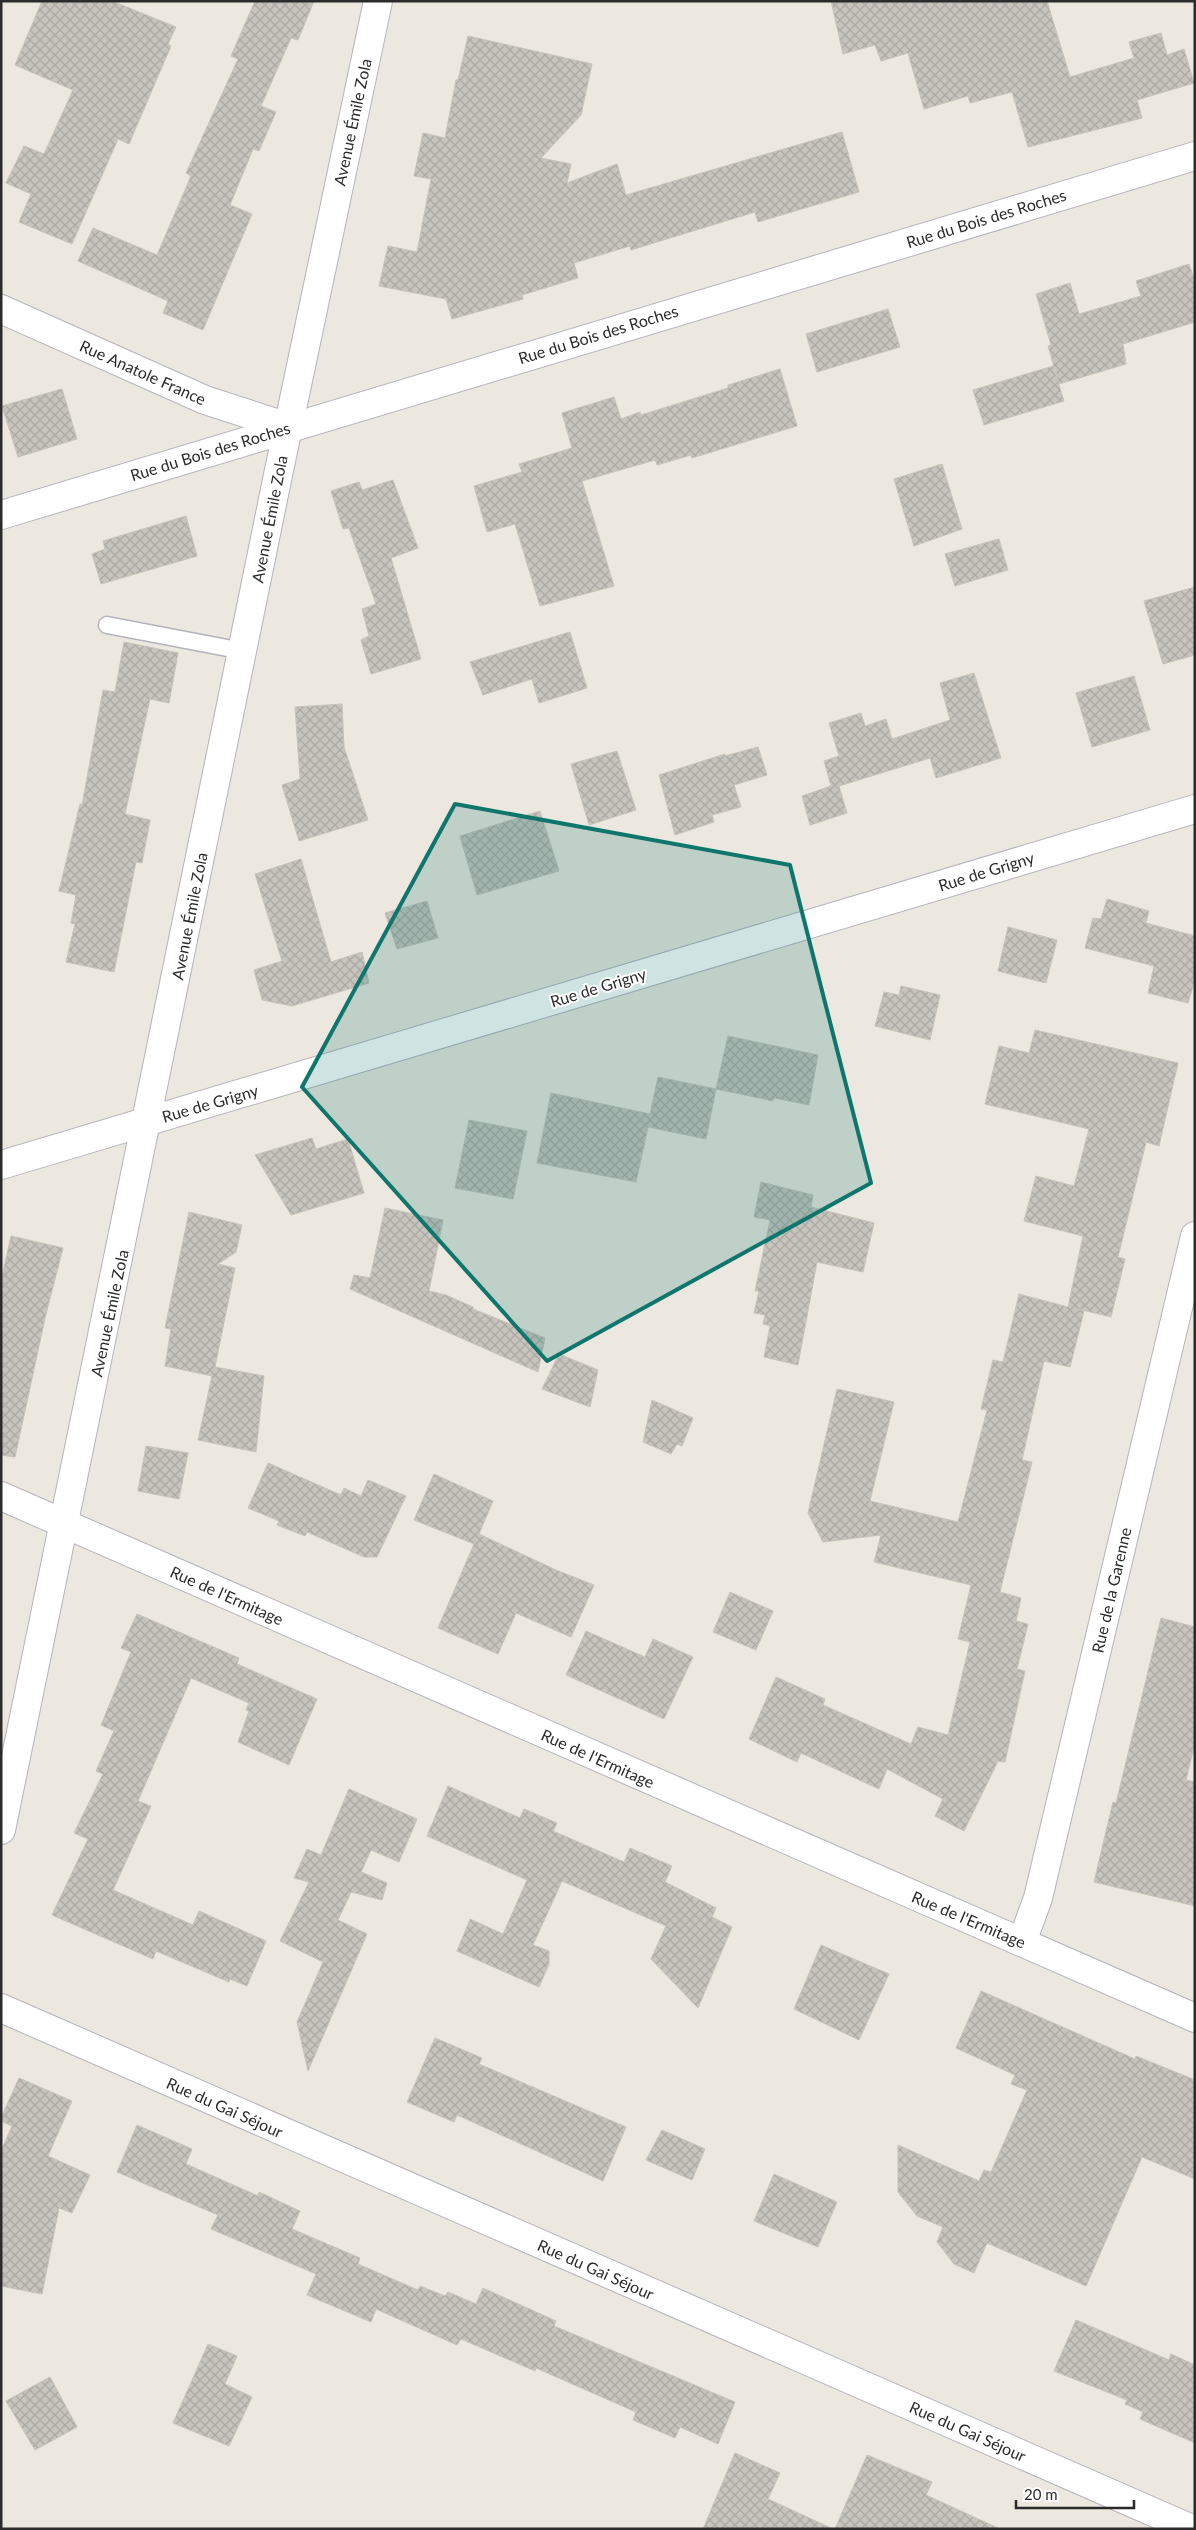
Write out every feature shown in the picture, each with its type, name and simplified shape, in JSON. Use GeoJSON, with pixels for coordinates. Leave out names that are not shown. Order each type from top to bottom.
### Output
{"type":"FeatureCollection","features":[{"type":"Feature","properties":{"kind":"street","name":"Avenue Émile Zola"},"geometry":{"type":"LineString","coordinates":[[1,1830],[148,1121],[288,427],[378,1]]}},
{"type":"Feature","properties":{"kind":"street","name":"Rue du Bois des Roches"},"geometry":{"type":"LineString","coordinates":[[1,515],[288,427],[1195,156]]}},
{"type":"Feature","properties":{"kind":"street","name":"Rue Anatole France"},"geometry":{"type":"LineString","coordinates":[[1,309],[205,400],[288,427]]}},
{"type":"Feature","properties":{"kind":"street","name":"Rue de Grigny"},"geometry":{"type":"LineString","coordinates":[[1,1165],[1195,809]]}},
{"type":"Feature","properties":{"kind":"street","name":"Rue de la Garenne"},"geometry":{"type":"LineString","coordinates":[[1022,1942],[1038,1898],[1195,1236]]}},
{"type":"Feature","properties":{"kind":"street","name":"Rue de l'Ermitage"},"geometry":{"type":"LineString","coordinates":[[1,1496],[1195,2018]]}},
{"type":"Feature","properties":{"kind":"street","name":"Rue du Gai Séjour"},"geometry":{"type":"LineString","coordinates":[[1,2008],[1192,2529]]}},
{"type":"Feature","properties":{"kind":"lane"},"geometry":{"type":"LineString","coordinates":[[107,625],[243,651]]}},
{"type":"Feature","properties":{"kind":"highlighted area"},"geometry":{"type":"Polygon","coordinates":[[[455,804],[790,865],[871,1183],[547,1361],[302,1087],[455,804]]]}},
{"type":"Feature","properties":{"kind":"building"},"geometry":{"type":"Polygon","coordinates":[[[42,1],[112,1],[176,27],[168,44],[171,46],[129,144],[118,139],[72,244],[19,222],[31,194],[6,183],[24,146],[44,154],[73,90],[15,65],[42,1]]]}},
{"type":"Feature","properties":{"kind":"building"},"geometry":{"type":"Polygon","coordinates":[[[255,1],[314,1],[298,40],[291,38],[261,106],[276,112],[259,151],[253,149],[230,205],[252,214],[203,330],[163,313],[168,301],[78,261],[93,228],[157,255],[191,176],[186,173],[238,59],[231,56],[255,1]]]}},
{"type":"Feature","properties":{"kind":"building"},"geometry":{"type":"Polygon","coordinates":[[[831,1],[1047,1],[1070,77],[1134,58],[1129,42],[1161,33],[1167,55],[1184,49],[1194,83],[1137,100],[1142,118],[1028,147],[1012,92],[970,103],[968,96],[924,109],[908,53],[881,61],[875,45],[843,54],[831,1]]]}},
{"type":"Feature","properties":{"kind":"building"},"geometry":{"type":"Polygon","coordinates":[[[468,36],[592,64],[581,115],[541,158],[571,164],[567,183],[617,164],[626,195],[842,132],[859,192],[758,222],[755,212],[631,250],[630,246],[574,263],[578,278],[522,295],[523,299],[452,319],[446,299],[379,286],[388,246],[417,252],[431,179],[414,176],[423,133],[445,138],[456,80],[458,80],[468,36]]]}},
{"type":"Feature","properties":{"kind":"building"},"geometry":{"type":"Polygon","coordinates":[[[1189,264],[1195,282],[1195,322],[1123,344],[1126,364],[1059,384],[1048,346],[1051,345],[1036,294],[1070,283],[1079,314],[1141,296],[1136,281],[1189,264]]]}},
{"type":"Feature","properties":{"kind":"building"},"geometry":{"type":"Polygon","coordinates":[[[888,309],[900,347],[817,372],[806,334],[888,309]]]}},
{"type":"Feature","properties":{"kind":"building"},"geometry":{"type":"Polygon","coordinates":[[[1053,366],[1064,401],[984,425],[973,390],[1053,366]]]}},
{"type":"Feature","properties":{"kind":"building"},"geometry":{"type":"Polygon","coordinates":[[[780,369],[797,426],[692,458],[691,455],[657,465],[655,460],[582,481],[614,586],[540,606],[515,524],[487,532],[474,486],[522,472],[519,464],[572,448],[562,413],[614,397],[621,419],[640,412],[641,415],[728,388],[728,385],[780,369]]]}},
{"type":"Feature","properties":{"kind":"building"},"geometry":{"type":"Polygon","coordinates":[[[62,389],[77,439],[18,457],[2,406],[62,389]]]}},
{"type":"Feature","properties":{"kind":"building"},"geometry":{"type":"Polygon","coordinates":[[[942,464],[962,529],[914,546],[894,479],[942,464]]]}},
{"type":"Feature","properties":{"kind":"building"},"geometry":{"type":"Polygon","coordinates":[[[393,480],[418,548],[391,558],[421,659],[371,674],[361,640],[369,636],[362,609],[376,604],[349,528],[343,529],[331,491],[359,482],[362,490],[393,480]]]}},
{"type":"Feature","properties":{"kind":"building"},"geometry":{"type":"Polygon","coordinates":[[[186,516],[197,556],[101,584],[92,554],[105,549],[103,541],[186,516]]]}},
{"type":"Feature","properties":{"kind":"building"},"geometry":{"type":"Polygon","coordinates":[[[999,539],[1008,570],[955,586],[945,554],[999,539]]]}},
{"type":"Feature","properties":{"kind":"building"},"geometry":{"type":"Polygon","coordinates":[[[1195,587],[1195,655],[1163,664],[1144,601],[1195,587]]]}},
{"type":"Feature","properties":{"kind":"building"},"geometry":{"type":"Polygon","coordinates":[[[570,632],[587,688],[539,703],[532,679],[483,695],[470,662],[570,632]]]}},
{"type":"Feature","properties":{"kind":"building"},"geometry":{"type":"Polygon","coordinates":[[[124,642],[178,653],[169,703],[150,699],[125,814],[150,820],[142,863],[136,862],[114,972],[66,962],[75,924],[71,923],[76,895],[59,891],[80,804],[82,805],[103,690],[115,692],[124,642]]]}},
{"type":"Feature","properties":{"kind":"building"},"geometry":{"type":"Polygon","coordinates":[[[974,673],[1001,758],[936,778],[930,758],[839,786],[847,813],[810,825],[802,796],[831,786],[824,761],[839,756],[829,723],[861,713],[865,726],[886,719],[892,739],[950,720],[940,683],[974,673]]]}},
{"type":"Feature","properties":{"kind":"building"},"geometry":{"type":"Polygon","coordinates":[[[1134,676],[1150,730],[1092,747],[1076,693],[1134,676]]]}},
{"type":"Feature","properties":{"kind":"building"},"geometry":{"type":"Polygon","coordinates":[[[342,704],[344,747],[368,820],[299,841],[282,785],[300,779],[295,707],[342,704]]]}},
{"type":"Feature","properties":{"kind":"building"},"geometry":{"type":"Polygon","coordinates":[[[758,747],[767,775],[734,785],[741,807],[712,815],[714,822],[675,835],[659,775],[725,754],[725,756],[758,747]]]}},
{"type":"Feature","properties":{"kind":"building"},"geometry":{"type":"Polygon","coordinates":[[[617,751],[636,810],[589,825],[571,764],[617,751]]]}},
{"type":"Feature","properties":{"kind":"building"},"geometry":{"type":"Polygon","coordinates":[[[540,811],[559,871],[477,895],[460,836],[540,811]]]}},
{"type":"Feature","properties":{"kind":"building"},"geometry":{"type":"Polygon","coordinates":[[[301,859],[331,962],[362,952],[369,983],[292,1006],[262,1000],[254,970],[282,961],[255,874],[301,859]]]}},
{"type":"Feature","properties":{"kind":"building"},"geometry":{"type":"Polygon","coordinates":[[[1107,899],[1149,911],[1146,923],[1195,936],[1195,979],[1188,1003],[1148,993],[1154,966],[1085,948],[1093,918],[1101,919],[1107,899]]]}},
{"type":"Feature","properties":{"kind":"building"},"geometry":{"type":"Polygon","coordinates":[[[427,901],[438,938],[397,949],[385,913],[427,901]]]}},
{"type":"Feature","properties":{"kind":"building"},"geometry":{"type":"Polygon","coordinates":[[[1008,927],[1057,940],[1046,983],[998,971],[1008,927]]]}},
{"type":"Feature","properties":{"kind":"building"},"geometry":{"type":"Polygon","coordinates":[[[901,986],[940,995],[930,1040],[875,1026],[884,992],[899,995],[901,986]]]}},
{"type":"Feature","properties":{"kind":"building"},"geometry":{"type":"Polygon","coordinates":[[[1035,1030],[1178,1063],[1159,1146],[1146,1142],[1118,1257],[1125,1259],[1111,1317],[1074,1308],[1084,1311],[1070,1367],[1044,1361],[1022,1460],[1032,1462],[1000,1592],[1021,1598],[1016,1621],[1028,1624],[1017,1669],[1025,1671],[1005,1762],[998,1761],[964,1831],[935,1816],[943,1799],[887,1769],[879,1789],[801,1753],[797,1762],[749,1739],[776,1677],[825,1699],[823,1705],[911,1744],[918,1727],[948,1735],[970,1642],[958,1639],[971,1585],[874,1562],[881,1535],[823,1542],[808,1513],[837,1389],[894,1402],[870,1501],[958,1522],[987,1410],[981,1409],[993,1360],[1003,1362],[1019,1294],[1068,1307],[1083,1236],[1024,1221],[1036,1176],[1074,1186],[1089,1129],[985,1104],[999,1046],[1029,1053],[1035,1030]]]}},
{"type":"Feature","properties":{"kind":"building"},"geometry":{"type":"Polygon","coordinates":[[[728,1036],[818,1055],[809,1105],[774,1098],[773,1101],[716,1089],[728,1036]]]}},
{"type":"Feature","properties":{"kind":"building"},"geometry":{"type":"Polygon","coordinates":[[[658,1077],[716,1089],[706,1139],[648,1127],[636,1182],[537,1163],[551,1093],[650,1114],[658,1077]]]}},
{"type":"Feature","properties":{"kind":"building"},"geometry":{"type":"Polygon","coordinates":[[[469,1120],[527,1131],[513,1199],[455,1188],[469,1120]]]}},
{"type":"Feature","properties":{"kind":"building"},"geometry":{"type":"Polygon","coordinates":[[[312,1138],[316,1149],[348,1139],[364,1193],[291,1215],[255,1155],[312,1138]]]}},
{"type":"Feature","properties":{"kind":"building"},"geometry":{"type":"Polygon","coordinates":[[[761,1182],[813,1195],[811,1207],[874,1223],[863,1272],[817,1262],[798,1365],[764,1357],[770,1326],[763,1324],[765,1315],[754,1313],[759,1291],[755,1291],[770,1220],[754,1217],[761,1182]]]}},
{"type":"Feature","properties":{"kind":"building"},"geometry":{"type":"Polygon","coordinates":[[[385,1208],[443,1220],[429,1291],[446,1295],[473,1307],[473,1309],[545,1338],[538,1372],[350,1289],[354,1275],[370,1278],[385,1208]]]}},
{"type":"Feature","properties":{"kind":"building"},"geometry":{"type":"Polygon","coordinates":[[[189,1212],[242,1225],[236,1252],[218,1264],[235,1268],[215,1367],[264,1376],[256,1452],[198,1440],[212,1376],[165,1366],[171,1329],[165,1328],[189,1212]]]}},
{"type":"Feature","properties":{"kind":"building"},"geometry":{"type":"Polygon","coordinates":[[[11,1236],[63,1248],[46,1314],[15,1457],[1,1455],[1,1281],[11,1236]]]}},
{"type":"Feature","properties":{"kind":"building"},"geometry":{"type":"Polygon","coordinates":[[[559,1354],[598,1370],[590,1407],[542,1389],[559,1354]]]}},
{"type":"Feature","properties":{"kind":"building"},"geometry":{"type":"Polygon","coordinates":[[[652,1400],[693,1418],[682,1446],[677,1444],[671,1454],[643,1442],[652,1400]]]}},
{"type":"Feature","properties":{"kind":"building"},"geometry":{"type":"Polygon","coordinates":[[[146,1446],[188,1453],[179,1499],[138,1491],[146,1446]]]}},
{"type":"Feature","properties":{"kind":"building"},"geometry":{"type":"Polygon","coordinates":[[[268,1463],[341,1495],[344,1488],[361,1496],[368,1480],[406,1496],[377,1557],[364,1557],[307,1532],[305,1536],[277,1525],[279,1521],[248,1508],[268,1463]]]}},
{"type":"Feature","properties":{"kind":"building"},"geometry":{"type":"Polygon","coordinates":[[[434,1474],[493,1501],[479,1534],[556,1570],[594,1585],[571,1637],[516,1613],[498,1654],[438,1628],[474,1544],[414,1520],[434,1474]]]}},
{"type":"Feature","properties":{"kind":"building"},"geometry":{"type":"Polygon","coordinates":[[[730,1592],[773,1611],[756,1650],[713,1632],[730,1592]]]}},
{"type":"Feature","properties":{"kind":"building"},"geometry":{"type":"Polygon","coordinates":[[[137,1614],[239,1658],[237,1664],[317,1699],[289,1765],[238,1742],[249,1711],[246,1710],[249,1703],[191,1678],[138,1801],[151,1806],[113,1890],[193,1925],[199,1911],[266,1941],[247,1986],[230,1979],[229,1982],[156,1951],[153,1959],[52,1915],[88,1839],[74,1833],[103,1774],[96,1771],[114,1731],[101,1725],[131,1652],[121,1648],[137,1614]]]}},
{"type":"Feature","properties":{"kind":"building"},"geometry":{"type":"Polygon","coordinates":[[[1161,1618],[1195,1627],[1195,1743],[1186,1780],[1195,1782],[1195,1906],[1094,1882],[1113,1802],[1116,1803],[1161,1618]]]}},
{"type":"Feature","properties":{"kind":"building"},"geometry":{"type":"Polygon","coordinates":[[[586,1631],[645,1657],[653,1639],[693,1657],[664,1719],[566,1675],[586,1631]]]}},
{"type":"Feature","properties":{"kind":"building"},"geometry":{"type":"Polygon","coordinates":[[[448,1786],[520,1818],[524,1809],[557,1823],[553,1831],[624,1862],[630,1848],[672,1866],[665,1882],[716,1908],[712,1917],[732,1927],[698,2008],[651,1959],[666,1926],[562,1881],[533,1945],[549,1951],[549,1964],[539,1987],[457,1951],[470,1919],[503,1934],[527,1880],[427,1836],[448,1786]]]}},
{"type":"Feature","properties":{"kind":"building"},"geometry":{"type":"Polygon","coordinates":[[[349,1789],[417,1819],[399,1862],[371,1850],[361,1872],[387,1883],[382,1900],[351,1892],[338,1920],[367,1934],[308,2071],[297,2022],[323,1962],[280,1941],[309,1882],[294,1878],[307,1849],[321,1855],[349,1789]]]}},
{"type":"Feature","properties":{"kind":"building"},"geometry":{"type":"Polygon","coordinates":[[[821,1945],[889,1974],[859,2040],[794,2009],[821,1945]]]}},
{"type":"Feature","properties":{"kind":"building"},"geometry":{"type":"Polygon","coordinates":[[[981,1991],[1135,2059],[1136,2056],[1195,2080],[1195,2179],[1142,2157],[1086,2286],[987,2243],[974,2273],[954,2264],[937,2242],[943,2227],[917,2216],[898,2192],[898,2145],[979,2181],[984,2170],[991,2172],[1027,2090],[1011,2084],[1015,2075],[956,2048],[981,1991]]]}},
{"type":"Feature","properties":{"kind":"building"},"geometry":{"type":"Polygon","coordinates":[[[435,2038],[482,2058],[479,2064],[626,2127],[603,2181],[457,2115],[454,2122],[407,2102],[435,2038]]]}},
{"type":"Feature","properties":{"kind":"building"},"geometry":{"type":"Polygon","coordinates":[[[19,2078],[72,2101],[48,2156],[90,2175],[72,2213],[59,2208],[42,2294],[1,2286],[1,2151],[12,2126],[1,2121],[1,2118],[19,2078]]]}},
{"type":"Feature","properties":{"kind":"building"},"geometry":{"type":"Polygon","coordinates":[[[137,2125],[192,2149],[186,2164],[258,2196],[259,2192],[300,2211],[292,2229],[360,2258],[358,2264],[418,2290],[420,2286],[445,2296],[448,2292],[476,2304],[483,2288],[556,2321],[554,2326],[735,2402],[718,2444],[680,2427],[675,2438],[633,2420],[636,2412],[536,2368],[535,2371],[461,2339],[457,2345],[376,2309],[371,2322],[307,2295],[316,2274],[211,2229],[218,2215],[117,2172],[137,2125]]]}},
{"type":"Feature","properties":{"kind":"building"},"geometry":{"type":"Polygon","coordinates":[[[662,2130],[705,2149],[692,2180],[646,2160],[662,2130]]]}},
{"type":"Feature","properties":{"kind":"building"},"geometry":{"type":"Polygon","coordinates":[[[774,2174],[837,2202],[818,2247],[754,2221],[774,2174]]]}},
{"type":"Feature","properties":{"kind":"building"},"geometry":{"type":"Polygon","coordinates":[[[1076,2320],[1169,2360],[1171,2354],[1195,2365],[1195,2443],[1140,2419],[1143,2412],[1125,2404],[1127,2400],[1054,2371],[1076,2320]]]}},
{"type":"Feature","properties":{"kind":"building"},"geometry":{"type":"Polygon","coordinates":[[[208,2344],[237,2356],[225,2384],[252,2397],[229,2446],[173,2423],[208,2344]]]}},
{"type":"Feature","properties":{"kind":"building"},"geometry":{"type":"Polygon","coordinates":[[[50,2377],[77,2427],[35,2450],[6,2401],[50,2377]]]}},
{"type":"Feature","properties":{"kind":"building"},"geometry":{"type":"Polygon","coordinates":[[[735,2453],[780,2473],[768,2499],[833,2529],[703,2529],[735,2453]]]}},
{"type":"Feature","properties":{"kind":"building"},"geometry":{"type":"Polygon","coordinates":[[[867,2455],[932,2482],[926,2495],[1000,2529],[835,2529],[867,2455]]]}}]}
